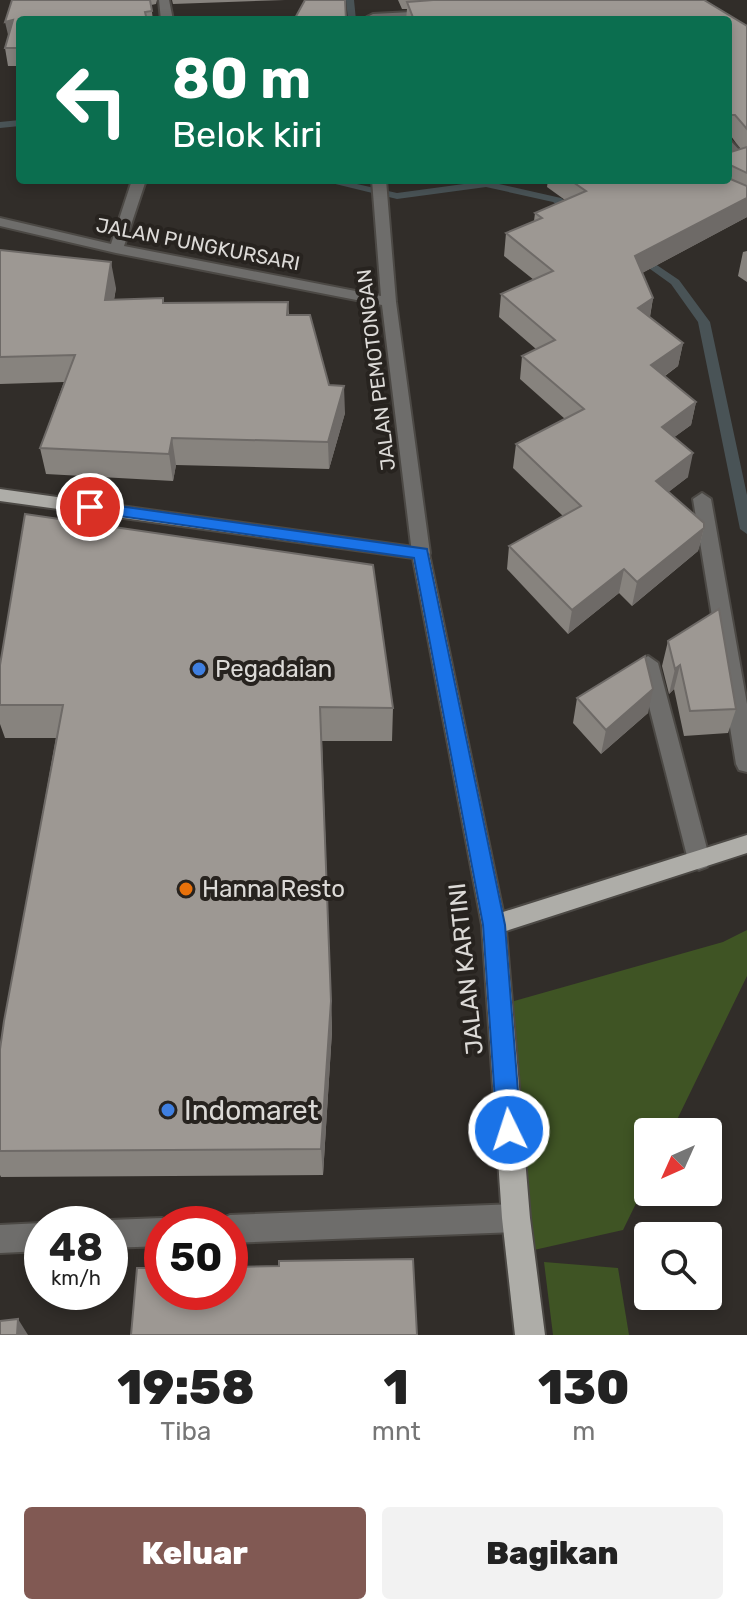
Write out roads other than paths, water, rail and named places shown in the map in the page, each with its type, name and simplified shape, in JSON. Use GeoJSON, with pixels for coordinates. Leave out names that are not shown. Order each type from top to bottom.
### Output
{"type":"FeatureCollection","features":[{"type":"Feature","properties":{"kind":"main road"},"geometry":{"type":"LineString","coordinates":[[0,495],[421,553]]}},
{"type":"Feature","properties":{"kind":"main road","name":"JALAN KARTINI"},"geometry":{"type":"LineString","coordinates":[[421,553],[494,925],[516,1218],[530,1335]]}},
{"type":"Feature","properties":{"kind":"main road"},"geometry":{"type":"LineString","coordinates":[[494,925],[747,844]]}},
{"type":"Feature","properties":{"kind":"street"},"geometry":{"type":"LineString","coordinates":[[404,16],[450,13]]}},
{"type":"Feature","properties":{"kind":"street"},"geometry":{"type":"LineString","coordinates":[[732,147],[739,156],[738,162],[732,165]]}},
{"type":"Feature","properties":{"kind":"street"},"geometry":{"type":"LineString","coordinates":[[116,249],[138,184]]}},
{"type":"Feature","properties":{"kind":"street","name":"JALAN PEMOTONGAN"},"geometry":{"type":"LineString","coordinates":[[379,184],[389,302],[421,553]]}},
{"type":"Feature","properties":{"kind":"street","name":"JALAN PUNGKURSARI"},"geometry":{"type":"LineString","coordinates":[[0,222],[116,249],[389,302]]}},
{"type":"Feature","properties":{"kind":"street"},"geometry":{"type":"LineString","coordinates":[[702,499],[747,764]]}},
{"type":"Feature","properties":{"kind":"street"},"geometry":{"type":"LineString","coordinates":[[648,663],[699,860]]}},
{"type":"Feature","properties":{"kind":"street"},"geometry":{"type":"LineString","coordinates":[[248,1228],[516,1218]]}},
{"type":"Feature","properties":{"kind":"street"},"geometry":{"type":"LineString","coordinates":[[0,1239],[24,1238]]}},
{"type":"Feature","properties":{"kind":"waterway"},"geometry":{"type":"LineString","coordinates":[[350,0],[352,16]]}},
{"type":"Feature","properties":{"kind":"waterway"},"geometry":{"type":"LineString","coordinates":[[0,125],[16,123]]}},
{"type":"Feature","properties":{"kind":"waterway"},"geometry":{"type":"LineString","coordinates":[[342,184],[397,196],[486,184]]}},
{"type":"Feature","properties":{"kind":"waterway"},"geometry":{"type":"LineString","coordinates":[[486,184],[557,200],[577,214]]}},
{"type":"Feature","properties":{"kind":"waterway"},"geometry":{"type":"LineString","coordinates":[[636,254],[675,282],[704,322],[747,529]]}},
{"type":"Feature","properties":{"kind":"place","name":"Pegadaian"},"geometry":{"type":"Point","coordinates":[199,669]}},
{"type":"Feature","properties":{"kind":"place","name":"Hanna Resto"},"geometry":{"type":"Point","coordinates":[186,889]}},
{"type":"Feature","properties":{"kind":"place","name":"Indomaret"},"geometry":{"type":"Point","coordinates":[168,1110]}}]}
